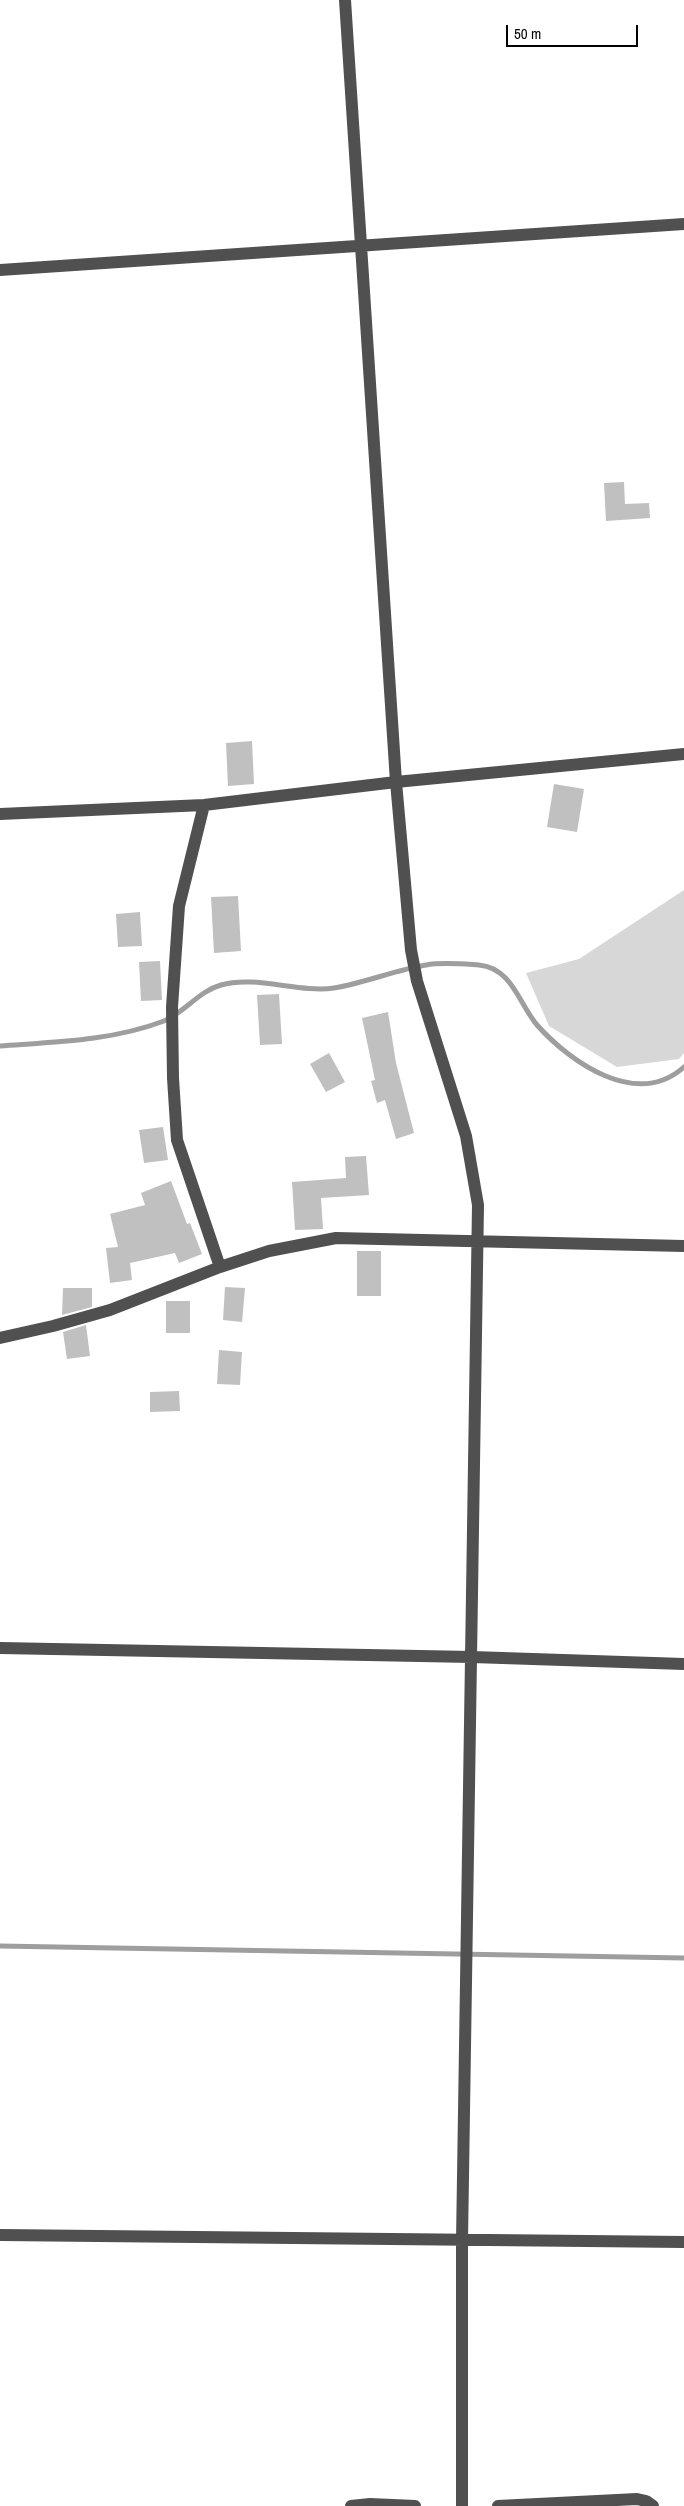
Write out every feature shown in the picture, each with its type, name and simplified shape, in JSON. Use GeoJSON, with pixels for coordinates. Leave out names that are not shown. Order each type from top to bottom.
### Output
{"type":"FeatureCollection","features":[{"type":"Feature","properties":{"kind":"street"},"geometry":{"type":"LineString","coordinates":[[345,0],[396,782],[411,950],[417,981],[466,1136],[478,1205],[479,1240],[462,2241],[462,2506]]}},
{"type":"Feature","properties":{"kind":"street"},"geometry":{"type":"LineString","coordinates":[[0,270],[684,224]]}},
{"type":"Feature","properties":{"kind":"street"},"geometry":{"type":"LineString","coordinates":[[0,814],[204,806],[396,782],[684,754]]}},
{"type":"Feature","properties":{"kind":"street"},"geometry":{"type":"LineString","coordinates":[[204,806],[179,906],[172,1007],[172,1078],[177,1140],[220,1267]]}},
{"type":"Feature","properties":{"kind":"street"},"geometry":{"type":"LineString","coordinates":[[0,1338],[110,1310],[269,1250],[336,1238],[684,1246]]}},
{"type":"Feature","properties":{"kind":"street"},"geometry":{"type":"LineString","coordinates":[[0,1648],[472,1657],[684,1664]]}},
{"type":"Feature","properties":{"kind":"street"},"geometry":{"type":"LineString","coordinates":[[0,2235],[684,2242]]}},
{"type":"Feature","properties":{"kind":"street"},"geometry":{"type":"LineString","coordinates":[[498,2506],[637,2499],[646,2501],[653,2506]]}},
{"type":"Feature","properties":{"kind":"street"},"geometry":{"type":"LineString","coordinates":[[351,2506],[415,2506]]}},
{"type":"Feature","properties":{"kind":"shaded area"},"geometry":{"type":"Polygon","coordinates":[[[684,890],[684,1053],[679,1059],[617,1067],[549,1026],[526,973],[579,959],[684,890]]]}},
{"type":"Feature","properties":{"kind":"building"},"geometry":{"type":"Polygon","coordinates":[[[624,482],[625,504],[649,503],[650,518],[606,521],[604,483],[624,482]]]}},
{"type":"Feature","properties":{"kind":"building"},"geometry":{"type":"Polygon","coordinates":[[[252,741],[254,784],[228,786],[226,743],[252,741]]]}},
{"type":"Feature","properties":{"kind":"building"},"geometry":{"type":"Polygon","coordinates":[[[554,784],[584,789],[577,832],[547,827],[554,784]]]}},
{"type":"Feature","properties":{"kind":"building"},"geometry":{"type":"Polygon","coordinates":[[[238,896],[241,951],[214,953],[211,897],[238,896]]]}},
{"type":"Feature","properties":{"kind":"building"},"geometry":{"type":"Polygon","coordinates":[[[140,912],[142,946],[118,947],[116,914],[140,912]]]}},
{"type":"Feature","properties":{"kind":"building"},"geometry":{"type":"Polygon","coordinates":[[[160,961],[162,1000],[141,1001],[139,962],[160,961]]]}},
{"type":"Feature","properties":{"kind":"building"},"geometry":{"type":"Polygon","coordinates":[[[279,994],[282,1044],[260,1045],[257,995],[279,994]]]}},
{"type":"Feature","properties":{"kind":"building"},"geometry":{"type":"Polygon","coordinates":[[[388,1012],[396,1063],[414,1133],[396,1139],[385,1100],[377,1103],[371,1081],[375,1080],[362,1018],[388,1012]]]}},
{"type":"Feature","properties":{"kind":"building"},"geometry":{"type":"Polygon","coordinates":[[[329,1053],[345,1082],[326,1092],[310,1064],[329,1053]]]}},
{"type":"Feature","properties":{"kind":"building"},"geometry":{"type":"Polygon","coordinates":[[[163,1127],[168,1160],[144,1163],[139,1130],[163,1127]]]}},
{"type":"Feature","properties":{"kind":"building"},"geometry":{"type":"Polygon","coordinates":[[[366,1156],[369,1195],[321,1198],[323,1229],[295,1230],[292,1182],[346,1178],[345,1157],[366,1156]]]}},
{"type":"Feature","properties":{"kind":"building"},"geometry":{"type":"Polygon","coordinates":[[[171,1181],[187,1224],[190,1223],[202,1254],[179,1263],[175,1253],[130,1263],[132,1280],[110,1283],[106,1248],[118,1247],[110,1214],[145,1205],[141,1193],[171,1181]]]}},
{"type":"Feature","properties":{"kind":"building"},"geometry":{"type":"Polygon","coordinates":[[[357,1251],[381,1251],[381,1296],[357,1296],[357,1251]]]}},
{"type":"Feature","properties":{"kind":"building"},"geometry":{"type":"Polygon","coordinates":[[[225,1287],[245,1288],[242,1322],[223,1320],[225,1287]]]}},
{"type":"Feature","properties":{"kind":"building"},"geometry":{"type":"Polygon","coordinates":[[[63,1288],[92,1288],[92,1307],[62,1315],[63,1288]]]}},
{"type":"Feature","properties":{"kind":"building"},"geometry":{"type":"Polygon","coordinates":[[[166,1301],[190,1301],[190,1333],[166,1333],[166,1301]]]}},
{"type":"Feature","properties":{"kind":"building"},"geometry":{"type":"Polygon","coordinates":[[[86,1325],[90,1356],[67,1359],[63,1332],[86,1325]]]}},
{"type":"Feature","properties":{"kind":"building"},"geometry":{"type":"Polygon","coordinates":[[[219,1350],[242,1352],[240,1385],[217,1384],[219,1350]]]}},
{"type":"Feature","properties":{"kind":"building"},"geometry":{"type":"Polygon","coordinates":[[[179,1391],[180,1411],[150,1412],[150,1392],[179,1391]]]}},
{"type":"Feature","properties":{"kind":"waterway"},"geometry":{"type":"LineString","coordinates":[[0,1046],[83,1040],[144,1028],[172,1017],[213,988],[234,982],[320,989],[334,988],[414,967],[432,964],[452,964],[479,965],[499,973],[514,988],[531,1017],[551,1039],[568,1054],[606,1076],[626,1082],[646,1084],[666,1079],[684,1067]]}},
{"type":"Feature","properties":{"kind":"waterway"},"geometry":{"type":"LineString","coordinates":[[0,1946],[684,1958]]}}]}
